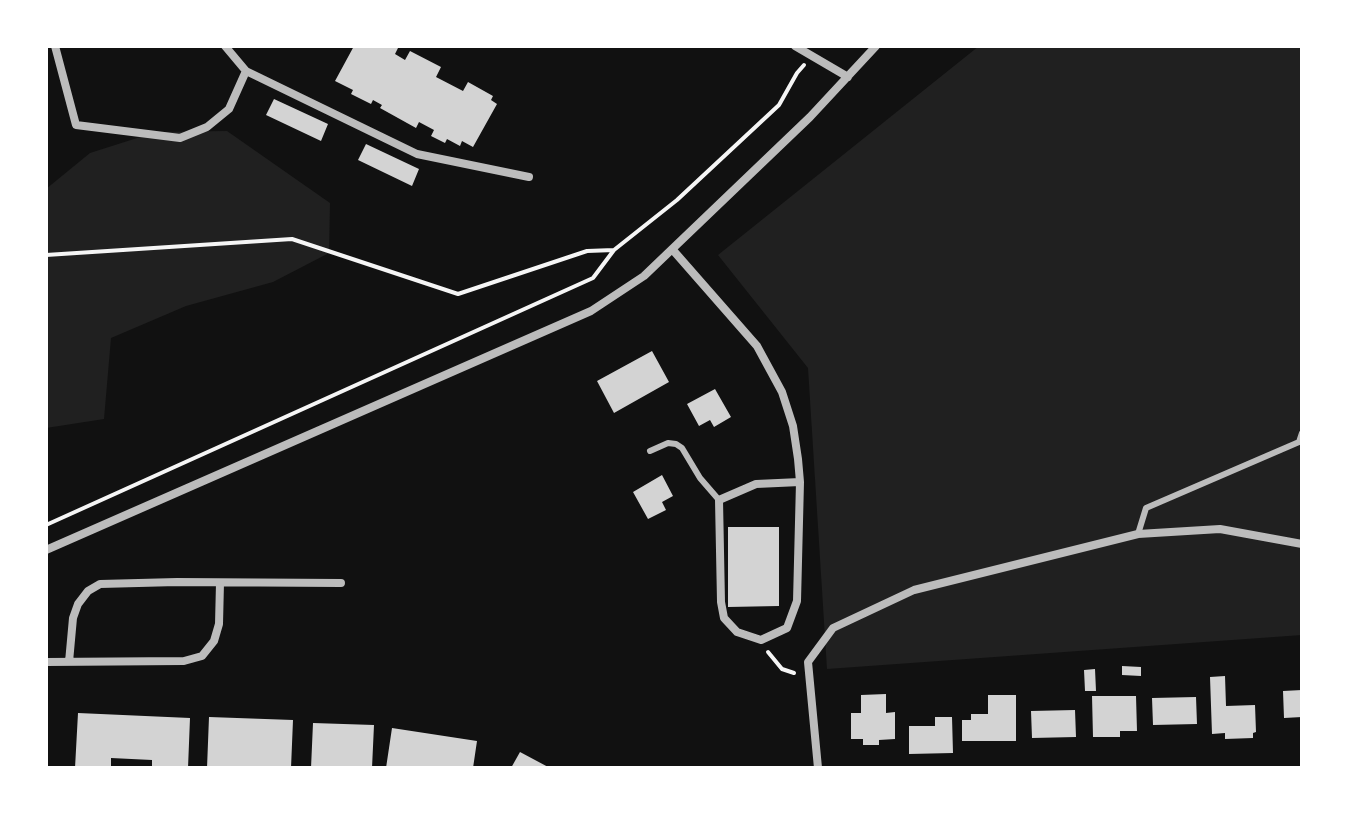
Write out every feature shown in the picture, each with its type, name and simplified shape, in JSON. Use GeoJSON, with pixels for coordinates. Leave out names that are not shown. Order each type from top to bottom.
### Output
{"type":"FeatureCollection","features":[{"type":"Feature","properties":{"kind":"street"},"geometry":{"type":"LineString","coordinates":[[55,46],[76,125],[135,133],[180,138],[207,127],[229,109],[246,71]]}},
{"type":"Feature","properties":{"kind":"street"},"geometry":{"type":"LineString","coordinates":[[225,46],[246,71],[417,154],[529,177]]}},
{"type":"Feature","properties":{"kind":"street"},"geometry":{"type":"LineString","coordinates":[[795,46],[848,77]]}},
{"type":"Feature","properties":{"kind":"street"},"geometry":{"type":"LineString","coordinates":[[861,46],[874,48]]}},
{"type":"Feature","properties":{"kind":"street"},"geometry":{"type":"LineString","coordinates":[[46,550],[591,311],[644,276],[810,117],[874,48]]}},
{"type":"Feature","properties":{"kind":"street"},"geometry":{"type":"LineString","coordinates":[[672,249],[757,346],[782,392],[793,426],[800,482],[797,601],[787,628],[761,640],[737,632],[724,618],[719,500],[756,484],[800,482]]}},
{"type":"Feature","properties":{"kind":"street"},"geometry":{"type":"LineString","coordinates":[[818,768],[808,662],[833,628],[914,590],[1138,534],[1220,529],[1302,544]]}},
{"type":"Feature","properties":{"kind":"street"},"geometry":{"type":"LineString","coordinates":[[46,662],[184,661],[202,656],[214,641],[219,624],[220,583]]}},
{"type":"Feature","properties":{"kind":"street"},"geometry":{"type":"LineString","coordinates":[[69,662],[73,618],[78,604],[88,591],[100,584],[341,583]]}},
{"type":"Feature","properties":{"kind":"lane"},"geometry":{"type":"LineString","coordinates":[[1138,534],[1146,508],[1299,442],[1302,433]]}},
{"type":"Feature","properties":{"kind":"lane"},"geometry":{"type":"LineString","coordinates":[[650,451],[668,443],[682,448],[700,478],[719,500]]}},
{"type":"Feature","properties":{"kind":"path"},"geometry":{"type":"LineString","coordinates":[[46,525],[593,278],[614,250],[677,200],[779,105],[797,73]]}},
{"type":"Feature","properties":{"kind":"path"},"geometry":{"type":"LineString","coordinates":[[46,255],[292,239],[458,294],[587,251],[614,250]]}},
{"type":"Feature","properties":{"kind":"path"},"geometry":{"type":"LineString","coordinates":[[761,640],[782,669],[791,673],[809,672]]}},
{"type":"Feature","properties":{"kind":"shaded area"},"geometry":{"type":"Polygon","coordinates":[[[979,46],[1302,46],[1302,635],[827,669],[808,368],[718,255],[979,46]]]}},
{"type":"Feature","properties":{"kind":"shaded area"},"geometry":{"type":"Polygon","coordinates":[[[227,131],[330,203],[329,253],[273,282],[186,306],[111,338],[104,419],[46,428],[46,189],[90,153],[156,132],[227,131]]]}},
{"type":"Feature","properties":{"kind":"building"},"geometry":{"type":"Polygon","coordinates":[[[354,46],[399,46],[395,54],[405,60],[410,51],[441,67],[436,77],[463,91],[468,82],[493,96],[491,100],[497,104],[473,147],[462,141],[460,146],[447,139],[445,143],[431,136],[434,130],[419,122],[416,128],[380,108],[382,105],[373,100],[371,104],[351,94],[353,90],[335,81],[354,46]]]}},
{"type":"Feature","properties":{"kind":"building"},"geometry":{"type":"Polygon","coordinates":[[[274,99],[328,124],[321,141],[266,115],[274,99]]]}},
{"type":"Feature","properties":{"kind":"building"},"geometry":{"type":"Polygon","coordinates":[[[366,144],[419,169],[412,186],[358,160],[366,144]]]}},
{"type":"Feature","properties":{"kind":"building"},"geometry":{"type":"Polygon","coordinates":[[[652,351],[669,382],[614,413],[597,381],[652,351]]]}},
{"type":"Feature","properties":{"kind":"building"},"geometry":{"type":"Polygon","coordinates":[[[715,389],[731,417],[714,427],[710,420],[699,426],[687,404],[715,389]]]}},
{"type":"Feature","properties":{"kind":"building"},"geometry":{"type":"Polygon","coordinates":[[[662,475],[673,496],[662,502],[666,510],[648,519],[633,492],[662,475]]]}},
{"type":"Feature","properties":{"kind":"building"},"geometry":{"type":"Polygon","coordinates":[[[728,527],[779,527],[779,606],[728,607],[728,527]]]}},
{"type":"Feature","properties":{"kind":"building"},"geometry":{"type":"Polygon","coordinates":[[[1122,666],[1141,667],[1141,676],[1122,675],[1122,666]]]}},
{"type":"Feature","properties":{"kind":"building"},"geometry":{"type":"Polygon","coordinates":[[[1095,669],[1096,691],[1085,691],[1084,670],[1095,669]]]}},
{"type":"Feature","properties":{"kind":"building"},"geometry":{"type":"Polygon","coordinates":[[[1225,676],[1226,706],[1255,705],[1256,732],[1253,738],[1225,739],[1225,733],[1212,734],[1210,677],[1225,676]]]}},
{"type":"Feature","properties":{"kind":"building"},"geometry":{"type":"Polygon","coordinates":[[[1302,690],[1302,717],[1284,718],[1283,691],[1302,690]]]}},
{"type":"Feature","properties":{"kind":"building"},"geometry":{"type":"Polygon","coordinates":[[[886,694],[886,713],[895,712],[895,739],[879,740],[879,745],[863,745],[863,739],[851,739],[851,713],[861,713],[861,695],[886,694]]]}},
{"type":"Feature","properties":{"kind":"building"},"geometry":{"type":"Polygon","coordinates":[[[988,695],[1016,695],[1016,741],[962,741],[962,720],[971,720],[971,714],[988,714],[988,695]]]}},
{"type":"Feature","properties":{"kind":"building"},"geometry":{"type":"Polygon","coordinates":[[[1092,696],[1136,696],[1137,731],[1120,731],[1120,737],[1093,737],[1092,696]]]}},
{"type":"Feature","properties":{"kind":"building"},"geometry":{"type":"Polygon","coordinates":[[[1196,697],[1197,724],[1153,725],[1152,698],[1196,697]]]}},
{"type":"Feature","properties":{"kind":"building"},"geometry":{"type":"Polygon","coordinates":[[[1075,710],[1076,737],[1032,738],[1031,711],[1075,710]]]}},
{"type":"Feature","properties":{"kind":"building"},"geometry":{"type":"Polygon","coordinates":[[[78,713],[190,718],[188,768],[152,768],[152,760],[111,758],[111,766],[75,768],[78,713]]]}},
{"type":"Feature","properties":{"kind":"building"},"geometry":{"type":"Polygon","coordinates":[[[209,717],[293,720],[291,768],[207,768],[209,717]]]}},
{"type":"Feature","properties":{"kind":"building"},"geometry":{"type":"Polygon","coordinates":[[[935,717],[952,717],[953,753],[909,754],[909,726],[935,726],[935,717]]]}},
{"type":"Feature","properties":{"kind":"building"},"geometry":{"type":"Polygon","coordinates":[[[313,723],[374,725],[372,768],[311,768],[313,723]]]}},
{"type":"Feature","properties":{"kind":"building"},"geometry":{"type":"Polygon","coordinates":[[[392,728],[477,741],[473,768],[386,768],[392,728]]]}},
{"type":"Feature","properties":{"kind":"building"},"geometry":{"type":"Polygon","coordinates":[[[520,752],[550,768],[511,768],[520,752]]]}}]}
